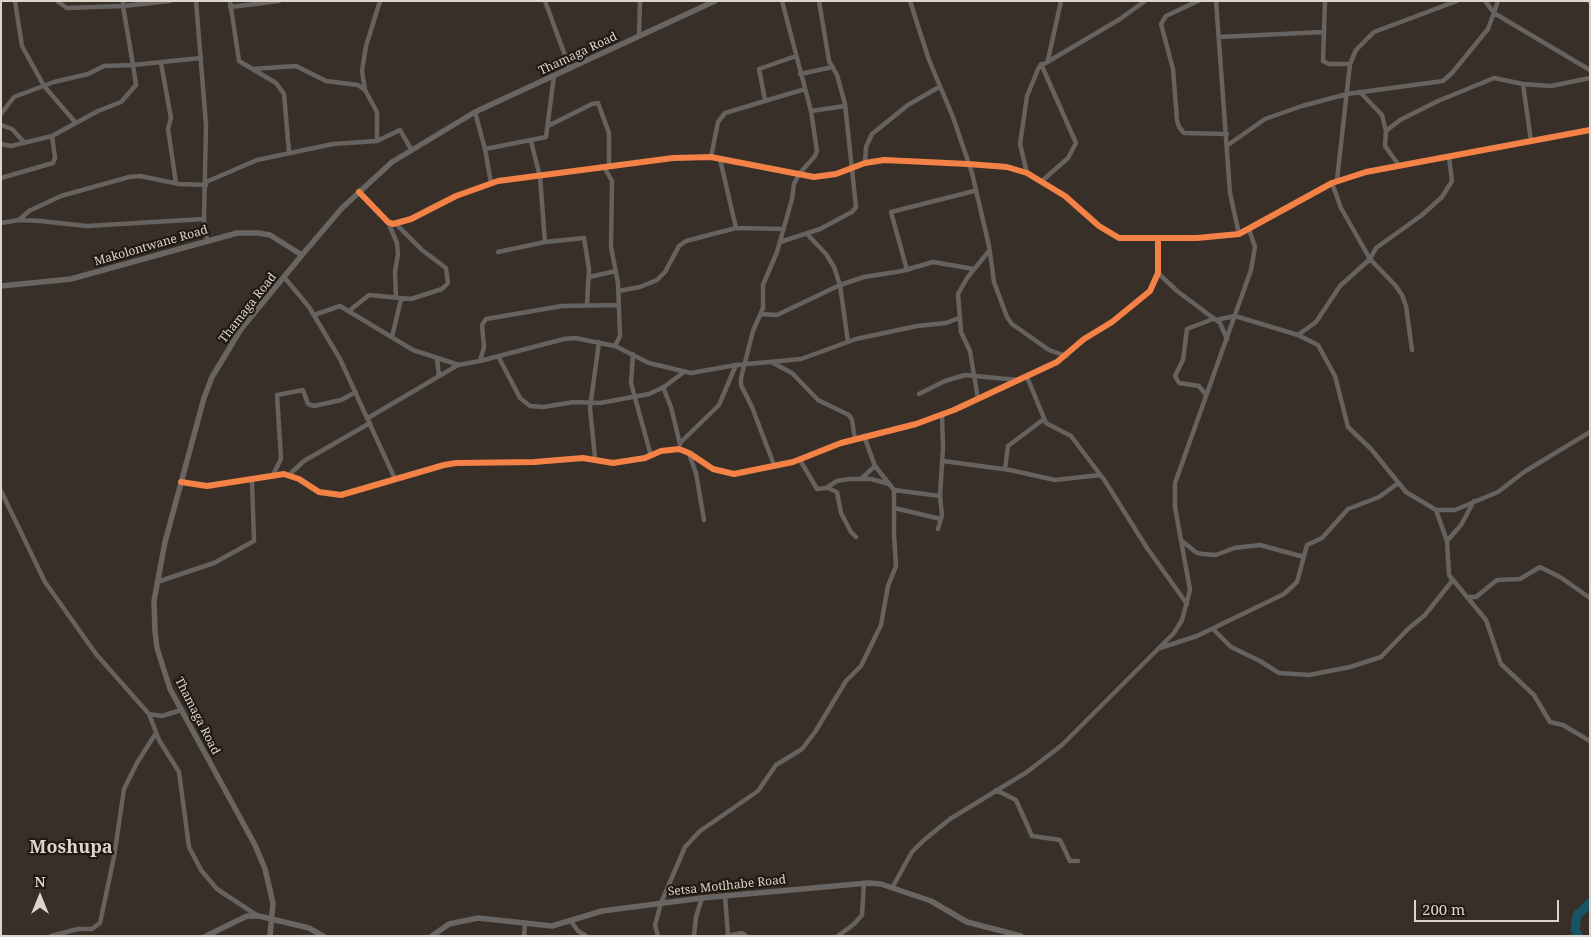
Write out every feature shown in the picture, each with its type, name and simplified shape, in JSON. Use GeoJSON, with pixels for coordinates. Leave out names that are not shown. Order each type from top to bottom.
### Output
{"type":"FeatureCollection","features":[{"type":"Feature","properties":{"kind":"main road","name":"Thamaga Road"},"geometry":{"type":"LineString","coordinates":[[270,936],[273,921],[271,888],[255,844],[170,689],[157,648],[154,615],[157,582],[181,482],[212,377],[241,329],[302,255],[359,192],[392,162],[475,112],[715,1]]}},
{"type":"Feature","properties":{"kind":"main road","name":"Makolontwane Road"},"geometry":{"type":"LineString","coordinates":[[1,286],[72,279],[238,233],[258,233],[280,240],[302,255]]}},
{"type":"Feature","properties":{"kind":"main road","name":"Setsa Motlhabe Road"},"geometry":{"type":"LineString","coordinates":[[432,936],[449,924],[478,918],[552,926],[602,911],[702,898],[864,883],[892,888],[931,901],[967,922],[1021,936]]}},
{"type":"Feature","properties":{"kind":"main road"},"geometry":{"type":"LineString","coordinates":[[206,936],[247,916],[260,916],[273,921],[309,928],[323,936]]}},
{"type":"Feature","properties":{"kind":"street"},"geometry":{"type":"LineString","coordinates":[[15,1],[22,46],[44,86],[76,123]]}},
{"type":"Feature","properties":{"kind":"street"},"geometry":{"type":"LineString","coordinates":[[57,1],[67,8],[170,1]]}},
{"type":"Feature","properties":{"kind":"street"},"geometry":{"type":"LineString","coordinates":[[196,1],[206,125],[204,219],[207,241]]}},
{"type":"Feature","properties":{"kind":"street"},"geometry":{"type":"LineString","coordinates":[[279,1],[230,4],[238,58],[251,69],[276,83],[284,94],[289,152]]}},
{"type":"Feature","properties":{"kind":"street"},"geometry":{"type":"LineString","coordinates":[[364,90],[362,72],[364,53],[380,1]]}},
{"type":"Feature","properties":{"kind":"street"},"geometry":{"type":"LineString","coordinates":[[544,1],[570,69]]}},
{"type":"Feature","properties":{"kind":"street"},"geometry":{"type":"LineString","coordinates":[[639,36],[640,1]]}},
{"type":"Feature","properties":{"kind":"street"},"geometry":{"type":"LineString","coordinates":[[774,465],[752,407],[741,385],[741,378],[753,331],[761,314],[763,285],[784,229],[794,184],[799,174],[816,153],[811,111],[782,1]]}},
{"type":"Feature","properties":{"kind":"street"},"geometry":{"type":"LineString","coordinates":[[780,242],[806,234],[855,210],[845,106],[837,74],[829,61],[819,1]]}},
{"type":"Feature","properties":{"kind":"street"},"geometry":{"type":"LineString","coordinates":[[910,1],[939,87],[953,117],[968,164],[989,251],[994,282],[1009,321],[1049,350],[1066,356]]}},
{"type":"Feature","properties":{"kind":"street"},"geometry":{"type":"LineString","coordinates":[[1048,60],[1061,1]]}},
{"type":"Feature","properties":{"kind":"street"},"geometry":{"type":"LineString","coordinates":[[1027,172],[1020,147],[1027,96],[1036,71],[1041,64],[1111,24],[1144,1]]}},
{"type":"Feature","properties":{"kind":"street"},"geometry":{"type":"LineString","coordinates":[[1198,1],[1166,16],[1161,24],[1173,69],[1177,120],[1179,127],[1184,133],[1227,134]]}},
{"type":"Feature","properties":{"kind":"street"},"geometry":{"type":"LineString","coordinates":[[1216,1],[1228,145],[1230,196],[1239,234]]}},
{"type":"Feature","properties":{"kind":"street"},"geometry":{"type":"LineString","coordinates":[[1326,1],[1323,61],[1329,64],[1350,64]]}},
{"type":"Feature","properties":{"kind":"street"},"geometry":{"type":"LineString","coordinates":[[1338,180],[1350,64],[1356,50],[1374,32],[1450,2],[1457,1]]}},
{"type":"Feature","properties":{"kind":"street"},"geometry":{"type":"LineString","coordinates":[[1484,1],[1494,13],[1590,70]]}},
{"type":"Feature","properties":{"kind":"street"},"geometry":{"type":"LineString","coordinates":[[1228,145],[1265,119],[1302,106],[1347,94],[1432,83],[1448,78],[1488,29],[1498,1]]}},
{"type":"Feature","properties":{"kind":"street"},"geometry":{"type":"LineString","coordinates":[[1,144],[11,146],[52,136],[98,111],[121,102],[136,85],[123,3]]}},
{"type":"Feature","properties":{"kind":"street"},"geometry":{"type":"LineString","coordinates":[[1219,37],[1324,32]]}},
{"type":"Feature","properties":{"kind":"street"},"geometry":{"type":"LineString","coordinates":[[765,100],[760,68],[796,56]]}},
{"type":"Feature","properties":{"kind":"street"},"geometry":{"type":"LineString","coordinates":[[1,114],[14,97],[44,86],[88,74],[104,66],[161,63],[201,58]]}},
{"type":"Feature","properties":{"kind":"street"},"geometry":{"type":"LineString","coordinates":[[161,63],[171,118],[168,129],[176,183]]}},
{"type":"Feature","properties":{"kind":"street"},"geometry":{"type":"LineString","coordinates":[[1041,64],[1076,142],[1068,158],[1042,181]]}},
{"type":"Feature","properties":{"kind":"street"},"geometry":{"type":"LineString","coordinates":[[251,69],[296,66],[326,81],[358,85],[364,90],[377,112],[377,140]]}},
{"type":"Feature","properties":{"kind":"street"},"geometry":{"type":"LineString","coordinates":[[800,74],[833,67]]}},
{"type":"Feature","properties":{"kind":"street"},"geometry":{"type":"LineString","coordinates":[[485,149],[546,137],[554,76]]}},
{"type":"Feature","properties":{"kind":"street"},"geometry":{"type":"LineString","coordinates":[[1386,131],[1400,120],[1438,101],[1494,78],[1524,84],[1550,86],[1590,78]]}},
{"type":"Feature","properties":{"kind":"street"},"geometry":{"type":"LineString","coordinates":[[1524,84],[1532,141]]}},
{"type":"Feature","properties":{"kind":"street"},"geometry":{"type":"LineString","coordinates":[[865,163],[866,147],[872,134],[908,105],[939,87]]}},
{"type":"Feature","properties":{"kind":"street"},"geometry":{"type":"LineString","coordinates":[[711,157],[721,116],[733,109],[805,89]]}},
{"type":"Feature","properties":{"kind":"street"},"geometry":{"type":"LineString","coordinates":[[1360,92],[1379,110],[1386,131],[1386,146],[1398,164]]}},
{"type":"Feature","properties":{"kind":"street"},"geometry":{"type":"LineString","coordinates":[[548,126],[592,104],[598,103],[609,130],[607,167],[612,181],[611,239],[618,291],[620,336],[615,346]]}},
{"type":"Feature","properties":{"kind":"street"},"geometry":{"type":"LineString","coordinates":[[811,111],[845,106]]}},
{"type":"Feature","properties":{"kind":"street"},"geometry":{"type":"LineString","coordinates":[[475,112],[485,149],[491,183]]}},
{"type":"Feature","properties":{"kind":"street"},"geometry":{"type":"LineString","coordinates":[[1,124],[12,129],[24,142]]}},
{"type":"Feature","properties":{"kind":"street"},"geometry":{"type":"LineString","coordinates":[[19,220],[29,211],[61,196],[129,177],[156,178],[176,183],[206,183],[257,160],[333,144],[377,140],[400,130],[411,150]]}},
{"type":"Feature","properties":{"kind":"street"},"geometry":{"type":"LineString","coordinates":[[396,224],[411,219],[456,196],[491,183],[673,158],[711,157],[820,177],[865,163],[893,160],[1007,166],[1027,172],[1065,196],[1112,235],[1131,240],[1239,234],[1300,198],[1338,180],[1398,164],[1449,157],[1590,130]]}},
{"type":"Feature","properties":{"kind":"street"},"geometry":{"type":"LineString","coordinates":[[1,178],[52,164],[55,158],[52,136]]}},
{"type":"Feature","properties":{"kind":"street"},"geometry":{"type":"LineString","coordinates":[[531,141],[540,176],[545,242]]}},
{"type":"Feature","properties":{"kind":"street"},"geometry":{"type":"LineString","coordinates":[[1298,335],[1316,322],[1340,286],[1370,259],[1377,247],[1422,215],[1442,197],[1452,181],[1449,157]]}},
{"type":"Feature","properties":{"kind":"street"},"geometry":{"type":"LineString","coordinates":[[720,159],[736,228]]}},
{"type":"Feature","properties":{"kind":"street"},"geometry":{"type":"LineString","coordinates":[[1332,183],[1341,208],[1370,259],[1395,285],[1402,296],[1406,306],[1412,350]]}},
{"type":"Feature","properties":{"kind":"street"},"geometry":{"type":"LineString","coordinates":[[907,270],[891,212],[974,191]]}},
{"type":"Feature","properties":{"kind":"street"},"geometry":{"type":"LineString","coordinates":[[359,192],[388,222],[397,243],[396,298]]}},
{"type":"Feature","properties":{"kind":"street"},"geometry":{"type":"LineString","coordinates":[[1,223],[19,220],[87,226],[204,219]]}},
{"type":"Feature","properties":{"kind":"street"},"geometry":{"type":"LineString","coordinates":[[349,311],[369,295],[411,299],[442,289],[448,283],[449,278],[446,268],[422,250],[396,224],[388,222]]}},
{"type":"Feature","properties":{"kind":"street"},"geometry":{"type":"LineString","coordinates":[[618,291],[640,287],[657,280],[665,272],[682,243],[736,228],[784,229]]}},
{"type":"Feature","properties":{"kind":"street"},"geometry":{"type":"LineString","coordinates":[[892,888],[912,852],[924,840],[950,819],[1026,772],[1062,745],[1174,633],[1188,604],[1190,590],[1175,506],[1174,483],[1255,258],[1255,243],[1249,229]]}},
{"type":"Feature","properties":{"kind":"street"},"geometry":{"type":"LineString","coordinates":[[806,234],[831,262],[840,285],[848,342]]}},
{"type":"Feature","properties":{"kind":"street"},"geometry":{"type":"LineString","coordinates":[[498,252],[545,242],[584,238],[589,277],[586,304]]}},
{"type":"Feature","properties":{"kind":"street"},"geometry":{"type":"LineString","coordinates":[[181,482],[208,486],[252,480],[272,475],[289,475],[319,492],[330,495],[354,492],[444,464],[594,458],[613,463],[651,456],[669,450],[682,450],[713,469],[734,474],[800,460],[864,436],[942,414],[1027,377],[1066,356],[1084,339],[1112,322],[1150,291],[1158,273],[1158,239]]}},
{"type":"Feature","properties":{"kind":"street"},"geometry":{"type":"LineString","coordinates":[[978,399],[970,351],[962,336],[958,294],[974,269],[989,251]]}},
{"type":"Feature","properties":{"kind":"street"},"geometry":{"type":"LineString","coordinates":[[761,314],[777,315],[840,285],[864,277],[907,270],[937,261],[974,269]]}},
{"type":"Feature","properties":{"kind":"street"},"geometry":{"type":"LineString","coordinates":[[589,277],[616,271]]}},
{"type":"Feature","properties":{"kind":"street"},"geometry":{"type":"LineString","coordinates":[[1158,273],[1177,291],[1215,319],[1222,327],[1227,339]]}},
{"type":"Feature","properties":{"kind":"street"},"geometry":{"type":"LineString","coordinates":[[284,277],[300,293],[314,315],[356,392],[395,479]]}},
{"type":"Feature","properties":{"kind":"street"},"geometry":{"type":"LineString","coordinates":[[392,337],[402,299]]}},
{"type":"Feature","properties":{"kind":"street"},"geometry":{"type":"LineString","coordinates":[[480,361],[484,347],[482,325],[486,319],[550,307],[586,304],[618,305]]}},
{"type":"Feature","properties":{"kind":"street"},"geometry":{"type":"LineString","coordinates":[[314,315],[337,306],[349,311],[413,350],[458,364],[480,361],[564,339],[575,338],[615,346],[650,363],[684,372],[699,372],[736,365],[773,363],[809,357],[848,342],[917,326],[946,323],[959,318]]}},
{"type":"Feature","properties":{"kind":"street"},"geometry":{"type":"LineString","coordinates":[[1206,395],[1199,386],[1179,383],[1175,376],[1183,360],[1187,329],[1215,319],[1235,316],[1298,335],[1314,343],[1321,350],[1335,376],[1348,427],[1371,449],[1398,484],[1418,501],[1436,510],[1455,510],[1501,491],[1524,472],[1590,432]]}},
{"type":"Feature","properties":{"kind":"street"},"geometry":{"type":"LineString","coordinates":[[594,458],[590,418],[598,342]]}},
{"type":"Feature","properties":{"kind":"street"},"geometry":{"type":"LineString","coordinates":[[633,354],[630,374],[634,397],[651,456]]}},
{"type":"Feature","properties":{"kind":"street"},"geometry":{"type":"LineString","coordinates":[[498,356],[520,398],[526,404],[543,406],[574,402],[591,403],[634,397],[663,387],[684,372]]}},
{"type":"Feature","properties":{"kind":"street"},"geometry":{"type":"LineString","coordinates":[[437,358],[439,376]]}},
{"type":"Feature","properties":{"kind":"street"},"geometry":{"type":"LineString","coordinates":[[773,363],[792,373],[818,400],[849,415],[852,420],[855,439]]}},
{"type":"Feature","properties":{"kind":"street"},"geometry":{"type":"LineString","coordinates":[[289,475],[311,457],[458,364]]}},
{"type":"Feature","properties":{"kind":"street"},"geometry":{"type":"LineString","coordinates":[[680,443],[719,405],[736,365]]}},
{"type":"Feature","properties":{"kind":"street"},"geometry":{"type":"LineString","coordinates":[[919,394],[956,377],[973,375],[1020,380]]}},
{"type":"Feature","properties":{"kind":"street"},"geometry":{"type":"LineString","coordinates":[[1027,377],[1044,419],[1050,426],[1071,436],[1100,475],[1147,548],[1188,604]]}},
{"type":"Feature","properties":{"kind":"street"},"geometry":{"type":"LineString","coordinates":[[663,387],[671,407],[682,450]]}},
{"type":"Feature","properties":{"kind":"street"},"geometry":{"type":"LineString","coordinates":[[272,475],[282,459],[277,395],[303,390],[308,404],[314,406],[341,400],[356,392]]}},
{"type":"Feature","properties":{"kind":"street"},"geometry":{"type":"LineString","coordinates":[[938,529],[941,520],[942,414]]}},
{"type":"Feature","properties":{"kind":"street"},"geometry":{"type":"LineString","coordinates":[[1005,469],[1008,446],[1044,419]]}},
{"type":"Feature","properties":{"kind":"street"},"geometry":{"type":"LineString","coordinates":[[658,936],[655,925],[661,903],[690,840],[758,791],[776,765],[802,749],[815,732],[846,681],[861,666],[881,625],[888,586],[896,566],[894,490],[875,466],[864,436]]}},
{"type":"Feature","properties":{"kind":"street"},"geometry":{"type":"LineString","coordinates":[[689,453],[696,473],[704,520]]}},
{"type":"Feature","properties":{"kind":"street"},"geometry":{"type":"LineString","coordinates":[[800,460],[815,487],[832,488],[837,492],[841,513],[851,532],[856,537]]}},
{"type":"Feature","properties":{"kind":"street"},"geometry":{"type":"LineString","coordinates":[[942,461],[1005,469],[1055,480],[1100,475]]}},
{"type":"Feature","properties":{"kind":"street"},"geometry":{"type":"LineString","coordinates":[[861,479],[875,466]]}},
{"type":"Feature","properties":{"kind":"street"},"geometry":{"type":"LineString","coordinates":[[157,582],[214,562],[254,541],[252,480]]}},
{"type":"Feature","properties":{"kind":"street"},"geometry":{"type":"LineString","coordinates":[[826,488],[842,480],[875,480],[890,484]]}},
{"type":"Feature","properties":{"kind":"street"},"geometry":{"type":"LineString","coordinates":[[1159,648],[1213,629],[1284,594],[1297,582],[1307,545],[1322,538],[1348,509],[1379,497],[1398,484]]}},
{"type":"Feature","properties":{"kind":"street"},"geometry":{"type":"LineString","coordinates":[[894,490],[940,496]]}},
{"type":"Feature","properties":{"kind":"street"},"geometry":{"type":"LineString","coordinates":[[1,491],[45,582],[61,607],[96,654],[149,714],[156,733],[179,772],[188,842],[201,870],[222,893],[260,916]]}},
{"type":"Feature","properties":{"kind":"street"},"geometry":{"type":"LineString","coordinates":[[1446,541],[1461,525],[1474,501]]}},
{"type":"Feature","properties":{"kind":"street"},"geometry":{"type":"LineString","coordinates":[[894,508],[941,520]]}},
{"type":"Feature","properties":{"kind":"street"},"geometry":{"type":"LineString","coordinates":[[1436,510],[1446,541],[1447,563],[1452,581],[1469,597],[1486,620],[1501,664],[1534,695],[1550,722],[1563,725],[1590,741]]}},
{"type":"Feature","properties":{"kind":"street"},"geometry":{"type":"LineString","coordinates":[[1182,541],[1203,554],[1216,555],[1231,548],[1260,545],[1304,557]]}},
{"type":"Feature","properties":{"kind":"street"},"geometry":{"type":"LineString","coordinates":[[1469,597],[1476,597],[1497,580],[1520,579],[1540,567],[1560,577],[1590,598]]}},
{"type":"Feature","properties":{"kind":"street"},"geometry":{"type":"LineString","coordinates":[[1213,629],[1231,647],[1260,660],[1279,673],[1309,675],[1350,667],[1381,657],[1408,629],[1425,616],[1452,581]]}},
{"type":"Feature","properties":{"kind":"street"},"geometry":{"type":"LineString","coordinates":[[149,714],[162,716],[181,710]]}},
{"type":"Feature","properties":{"kind":"street"},"geometry":{"type":"LineString","coordinates":[[51,936],[78,929],[92,929],[100,923],[114,857],[124,789],[137,763],[156,733]]}},
{"type":"Feature","properties":{"kind":"street"},"geometry":{"type":"LineString","coordinates":[[996,790],[1016,800],[1032,836],[1060,840],[1070,861],[1078,861]]}},
{"type":"Feature","properties":{"kind":"street"},"geometry":{"type":"LineString","coordinates":[[838,936],[854,924],[862,914],[864,883]]}},
{"type":"Feature","properties":{"kind":"street"},"geometry":{"type":"LineString","coordinates":[[725,896],[728,936],[742,933],[746,936]]}},
{"type":"Feature","properties":{"kind":"street"},"geometry":{"type":"LineString","coordinates":[[694,936],[696,917],[702,898]]}},
{"type":"Feature","properties":{"kind":"street"},"geometry":{"type":"LineString","coordinates":[[571,921],[578,931],[586,936]]}},
{"type":"Feature","properties":{"kind":"street"},"geometry":{"type":"LineString","coordinates":[[524,936],[525,924]]}},
{"type":"Feature","properties":{"kind":"waterway"},"geometry":{"type":"LineString","coordinates":[[1578,936],[1575,929],[1577,915],[1590,903]]}},
{"type":"Feature","properties":{"kind":"cycle path"},"geometry":{"type":"LineString","coordinates":[[359,192],[388,222],[393,224],[411,219],[456,196],[498,181],[673,158],[711,157],[814,177],[836,174],[865,163],[884,160],[968,164],[1007,167],[1027,173],[1065,196],[1099,226],[1119,238],[1197,238],[1239,234],[1332,183],[1366,172],[1590,130]]}},
{"type":"Feature","properties":{"kind":"cycle path"},"geometry":{"type":"LineString","coordinates":[[181,482],[207,486],[284,474],[299,479],[319,492],[341,495],[456,463],[534,462],[583,458],[613,463],[645,458],[661,451],[679,449],[689,453],[713,469],[734,474],[793,462],[841,443],[916,424],[954,410],[1057,362],[1084,339],[1112,322],[1150,291],[1158,273],[1158,239]]}},
{"type":"Feature","properties":{"kind":"district","name":"Moshupa"},"geometry":{"type":"Point","coordinates":[71,848]}}]}
